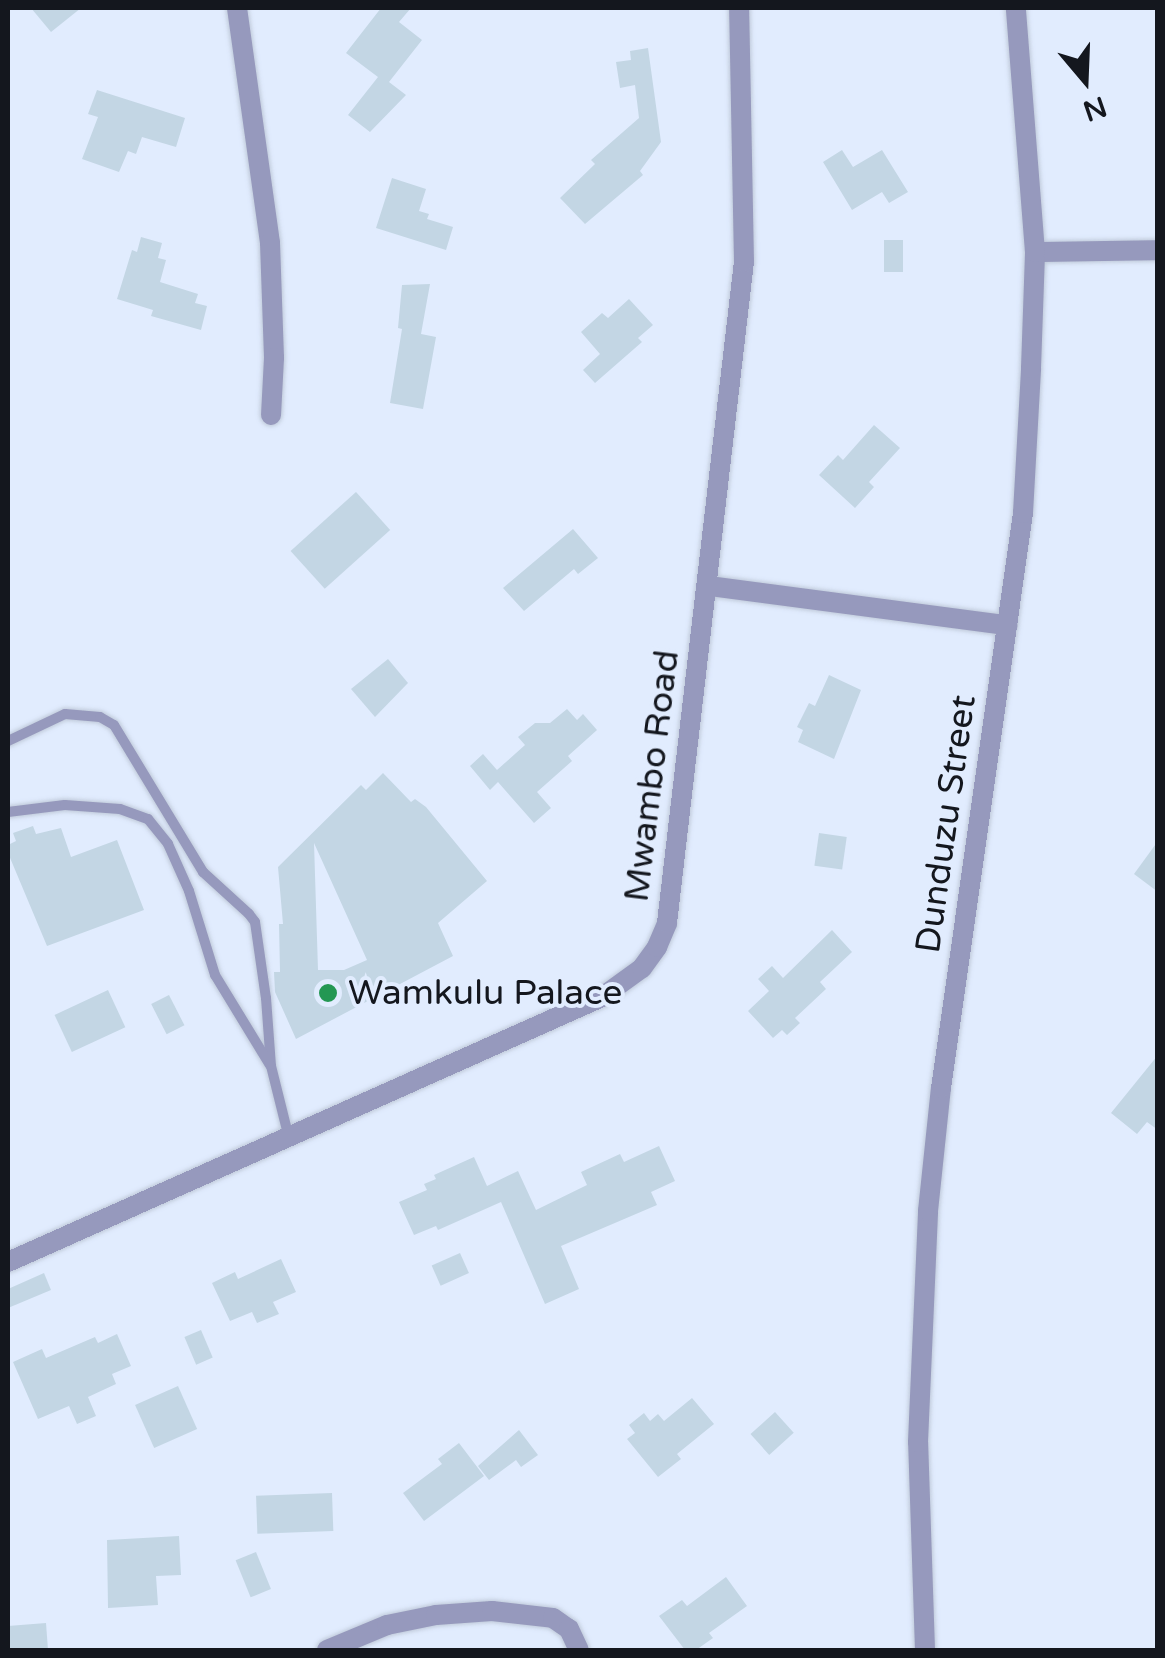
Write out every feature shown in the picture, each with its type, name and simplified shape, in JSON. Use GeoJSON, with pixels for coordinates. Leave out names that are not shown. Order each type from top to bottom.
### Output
{"type":"FeatureCollection","features":[{"type":"Feature","properties":{"kind":"street"},"geometry":{"type":"LineString","coordinates":[[237,8],[270,243],[274,358],[270,414]]}},
{"type":"Feature","properties":{"kind":"street","name":"Mwambo Road"},"geometry":{"type":"LineString","coordinates":[[8,1262],[602,997],[642,968],[667,923],[744,262],[739,8]]}},
{"type":"Feature","properties":{"kind":"street","name":"Dunduzu Street"},"geometry":{"type":"LineString","coordinates":[[925,1650],[918,1442],[928,1211],[941,1088],[1022,513],[1034,252],[1016,8]]}},
{"type":"Feature","properties":{"kind":"street"},"geometry":{"type":"LineString","coordinates":[[1034,252],[1158,250]]}},
{"type":"Feature","properties":{"kind":"street"},"geometry":{"type":"LineString","coordinates":[[709,586],[1007,626]]}},
{"type":"Feature","properties":{"kind":"street"},"geometry":{"type":"LineString","coordinates":[[327,1650],[387,1625],[492,1610],[553,1618],[569,1629],[579,1650]]}},
{"type":"Feature","properties":{"kind":"lane"},"geometry":{"type":"LineString","coordinates":[[8,740],[66,714],[100,716],[114,725],[202,872],[255,922],[270,1066],[289,1139]]}},
{"type":"Feature","properties":{"kind":"lane"},"geometry":{"type":"LineString","coordinates":[[8,812],[65,804],[120,808],[148,820],[168,844],[189,891],[215,975],[270,1066]]}},
{"type":"Feature","properties":{"kind":"building"},"geometry":{"type":"Polygon","coordinates":[[[31,8],[81,8],[51,32],[31,8]]]}},
{"type":"Feature","properties":{"kind":"building"},"geometry":{"type":"Polygon","coordinates":[[[381,8],[411,8],[399,22],[422,40],[389,82],[406,95],[370,132],[348,115],[378,77],[346,53],[381,8]]]}},
{"type":"Feature","properties":{"kind":"building"},"geometry":{"type":"Polygon","coordinates":[[[648,48],[661,142],[640,171],[643,175],[585,224],[560,198],[595,164],[591,160],[639,118],[635,85],[620,88],[616,62],[631,60],[630,51],[648,48]]]}},
{"type":"Feature","properties":{"kind":"building"},"geometry":{"type":"Polygon","coordinates":[[[97,90],[185,118],[176,147],[142,137],[136,154],[128,151],[119,172],[82,159],[98,117],[88,114],[97,90]]]}},
{"type":"Feature","properties":{"kind":"building"},"geometry":{"type":"Polygon","coordinates":[[[842,150],[853,167],[882,150],[908,192],[889,203],[882,192],[852,210],[823,162],[842,150]]]}},
{"type":"Feature","properties":{"kind":"building"},"geometry":{"type":"Polygon","coordinates":[[[392,178],[426,189],[419,211],[429,214],[427,219],[453,227],[446,250],[376,228],[392,178]]]}},
{"type":"Feature","properties":{"kind":"building"},"geometry":{"type":"Polygon","coordinates":[[[141,237],[162,243],[158,258],[166,260],[160,282],[198,294],[195,303],[207,306],[201,330],[151,316],[153,310],[117,299],[132,250],[137,252],[141,237]]]}},
{"type":"Feature","properties":{"kind":"building"},"geometry":{"type":"Polygon","coordinates":[[[884,240],[903,240],[903,272],[884,272],[884,240]]]}},
{"type":"Feature","properties":{"kind":"building"},"geometry":{"type":"Polygon","coordinates":[[[430,284],[421,334],[436,337],[423,409],[390,403],[402,329],[398,328],[402,285],[430,284]]]}},
{"type":"Feature","properties":{"kind":"building"},"geometry":{"type":"Polygon","coordinates":[[[629,299],[653,325],[638,338],[642,342],[595,383],[583,370],[600,354],[581,332],[602,313],[608,318],[629,299]]]}},
{"type":"Feature","properties":{"kind":"building"},"geometry":{"type":"Polygon","coordinates":[[[874,425],[900,448],[869,482],[874,487],[855,508],[819,475],[838,455],[843,460],[874,425]]]}},
{"type":"Feature","properties":{"kind":"building"},"geometry":{"type":"Polygon","coordinates":[[[356,492],[390,530],[325,589],[291,551],[356,492]]]}},
{"type":"Feature","properties":{"kind":"building"},"geometry":{"type":"Polygon","coordinates":[[[573,529],[598,558],[578,574],[574,569],[524,611],[503,588],[573,529]]]}},
{"type":"Feature","properties":{"kind":"building"},"geometry":{"type":"Polygon","coordinates":[[[388,659],[408,683],[375,717],[351,689],[388,659]]]}},
{"type":"Feature","properties":{"kind":"building"},"geometry":{"type":"Polygon","coordinates":[[[829,675],[861,690],[834,759],[798,742],[803,730],[797,727],[809,703],[815,706],[829,675]]]}},
{"type":"Feature","properties":{"kind":"building"},"geometry":{"type":"Polygon","coordinates":[[[567,709],[577,720],[583,714],[597,730],[568,756],[572,761],[537,792],[551,808],[534,823],[498,782],[490,790],[470,766],[483,754],[497,770],[525,745],[518,737],[535,723],[550,723],[567,709]]]}},
{"type":"Feature","properties":{"kind":"building"},"geometry":{"type":"Polygon","coordinates":[[[383,773],[411,802],[415,799],[426,807],[487,881],[438,923],[453,956],[296,1039],[275,992],[274,972],[280,972],[279,924],[283,924],[278,867],[361,785],[366,790],[383,773]],[[314,843],[318,970],[344,970],[367,960],[314,843]]]}},
{"type":"Feature","properties":{"kind":"building"},"geometry":{"type":"Polygon","coordinates":[[[33,826],[36,834],[61,828],[71,857],[117,840],[144,910],[47,946],[8,853],[8,845],[16,841],[13,833],[33,826]]]}},
{"type":"Feature","properties":{"kind":"building"},"geometry":{"type":"Polygon","coordinates":[[[819,833],[847,837],[842,870],[814,866],[819,833]]]}},
{"type":"Feature","properties":{"kind":"building"},"geometry":{"type":"Polygon","coordinates":[[[1158,841],[1158,892],[1134,874],[1158,841]]]}},
{"type":"Feature","properties":{"kind":"building"},"geometry":{"type":"Polygon","coordinates":[[[832,930],[852,952],[820,982],[826,989],[795,1018],[800,1023],[787,1035],[782,1030],[773,1038],[748,1011],[769,991],[758,979],[772,966],[783,978],[832,930]]]}},
{"type":"Feature","properties":{"kind":"building"},"geometry":{"type":"Polygon","coordinates":[[[108,990],[125,1027],[72,1052],[55,1015],[108,990]]]}},
{"type":"Feature","properties":{"kind":"building"},"geometry":{"type":"Polygon","coordinates":[[[169,995],[184,1025],[167,1034],[151,1004],[169,995]]]}},
{"type":"Feature","properties":{"kind":"building"},"geometry":{"type":"Polygon","coordinates":[[[1158,1055],[1158,1130],[1147,1122],[1137,1134],[1111,1113],[1158,1055]]]}},
{"type":"Feature","properties":{"kind":"building"},"geometry":{"type":"Polygon","coordinates":[[[659,1146],[675,1181],[651,1192],[657,1205],[561,1246],[579,1289],[545,1304],[501,1202],[438,1230],[436,1226],[414,1235],[399,1202],[427,1190],[424,1184],[436,1179],[434,1175],[474,1157],[487,1186],[518,1171],[536,1210],[587,1185],[581,1172],[620,1154],[624,1162],[659,1146]]]}},
{"type":"Feature","properties":{"kind":"building"},"geometry":{"type":"Polygon","coordinates":[[[460,1253],[469,1273],[441,1286],[432,1266],[460,1253]]]}},
{"type":"Feature","properties":{"kind":"building"},"geometry":{"type":"Polygon","coordinates":[[[281,1259],[296,1292],[273,1302],[279,1314],[257,1323],[252,1312],[230,1321],[212,1283],[235,1272],[238,1279],[281,1259]]]}},
{"type":"Feature","properties":{"kind":"building"},"geometry":{"type":"Polygon","coordinates":[[[44,1273],[51,1290],[8,1308],[8,1289],[44,1273]]]}},
{"type":"Feature","properties":{"kind":"building"},"geometry":{"type":"Polygon","coordinates":[[[201,1330],[213,1358],[196,1365],[184,1337],[201,1330]]]}},
{"type":"Feature","properties":{"kind":"building"},"geometry":{"type":"Polygon","coordinates":[[[117,1334],[131,1366],[112,1374],[116,1384],[88,1397],[96,1416],[77,1424],[69,1406],[38,1419],[13,1362],[42,1349],[46,1358],[95,1337],[98,1343],[117,1334]]]}},
{"type":"Feature","properties":{"kind":"building"},"geometry":{"type":"Polygon","coordinates":[[[178,1386],[197,1429],[154,1448],[135,1405],[178,1386]]]}},
{"type":"Feature","properties":{"kind":"building"},"geometry":{"type":"Polygon","coordinates":[[[692,1398],[714,1424],[677,1454],[681,1459],[658,1477],[627,1439],[635,1433],[629,1425],[644,1413],[650,1421],[658,1414],[664,1421],[692,1398]]]}},
{"type":"Feature","properties":{"kind":"building"},"geometry":{"type":"Polygon","coordinates":[[[775,1412],[794,1433],[769,1455],[750,1434],[775,1412]]]}},
{"type":"Feature","properties":{"kind":"building"},"geometry":{"type":"Polygon","coordinates":[[[519,1430],[538,1455],[521,1467],[516,1460],[489,1480],[478,1466],[519,1430]]]}},
{"type":"Feature","properties":{"kind":"building"},"geometry":{"type":"Polygon","coordinates":[[[459,1443],[484,1476],[424,1521],[403,1493],[442,1464],[438,1459],[459,1443]]]}},
{"type":"Feature","properties":{"kind":"building"},"geometry":{"type":"Polygon","coordinates":[[[332,1493],[333,1531],[257,1534],[256,1496],[332,1493]]]}},
{"type":"Feature","properties":{"kind":"building"},"geometry":{"type":"Polygon","coordinates":[[[179,1536],[181,1575],[156,1576],[158,1605],[108,1608],[107,1540],[179,1536]]]}},
{"type":"Feature","properties":{"kind":"building"},"geometry":{"type":"Polygon","coordinates":[[[256,1552],[271,1589],[251,1597],[236,1560],[256,1552]]]}},
{"type":"Feature","properties":{"kind":"building"},"geometry":{"type":"Polygon","coordinates":[[[726,1577],[747,1606],[709,1633],[713,1638],[696,1650],[685,1650],[659,1616],[682,1600],[687,1606],[726,1577]]]}},
{"type":"Feature","properties":{"kind":"building"},"geometry":{"type":"Polygon","coordinates":[[[46,1623],[48,1650],[8,1650],[8,1626],[46,1623]]]}},
{"type":"Feature","properties":{"kind":"place","name":"Wamkulu Palace"},"geometry":{"type":"Point","coordinates":[328,993]}}]}
